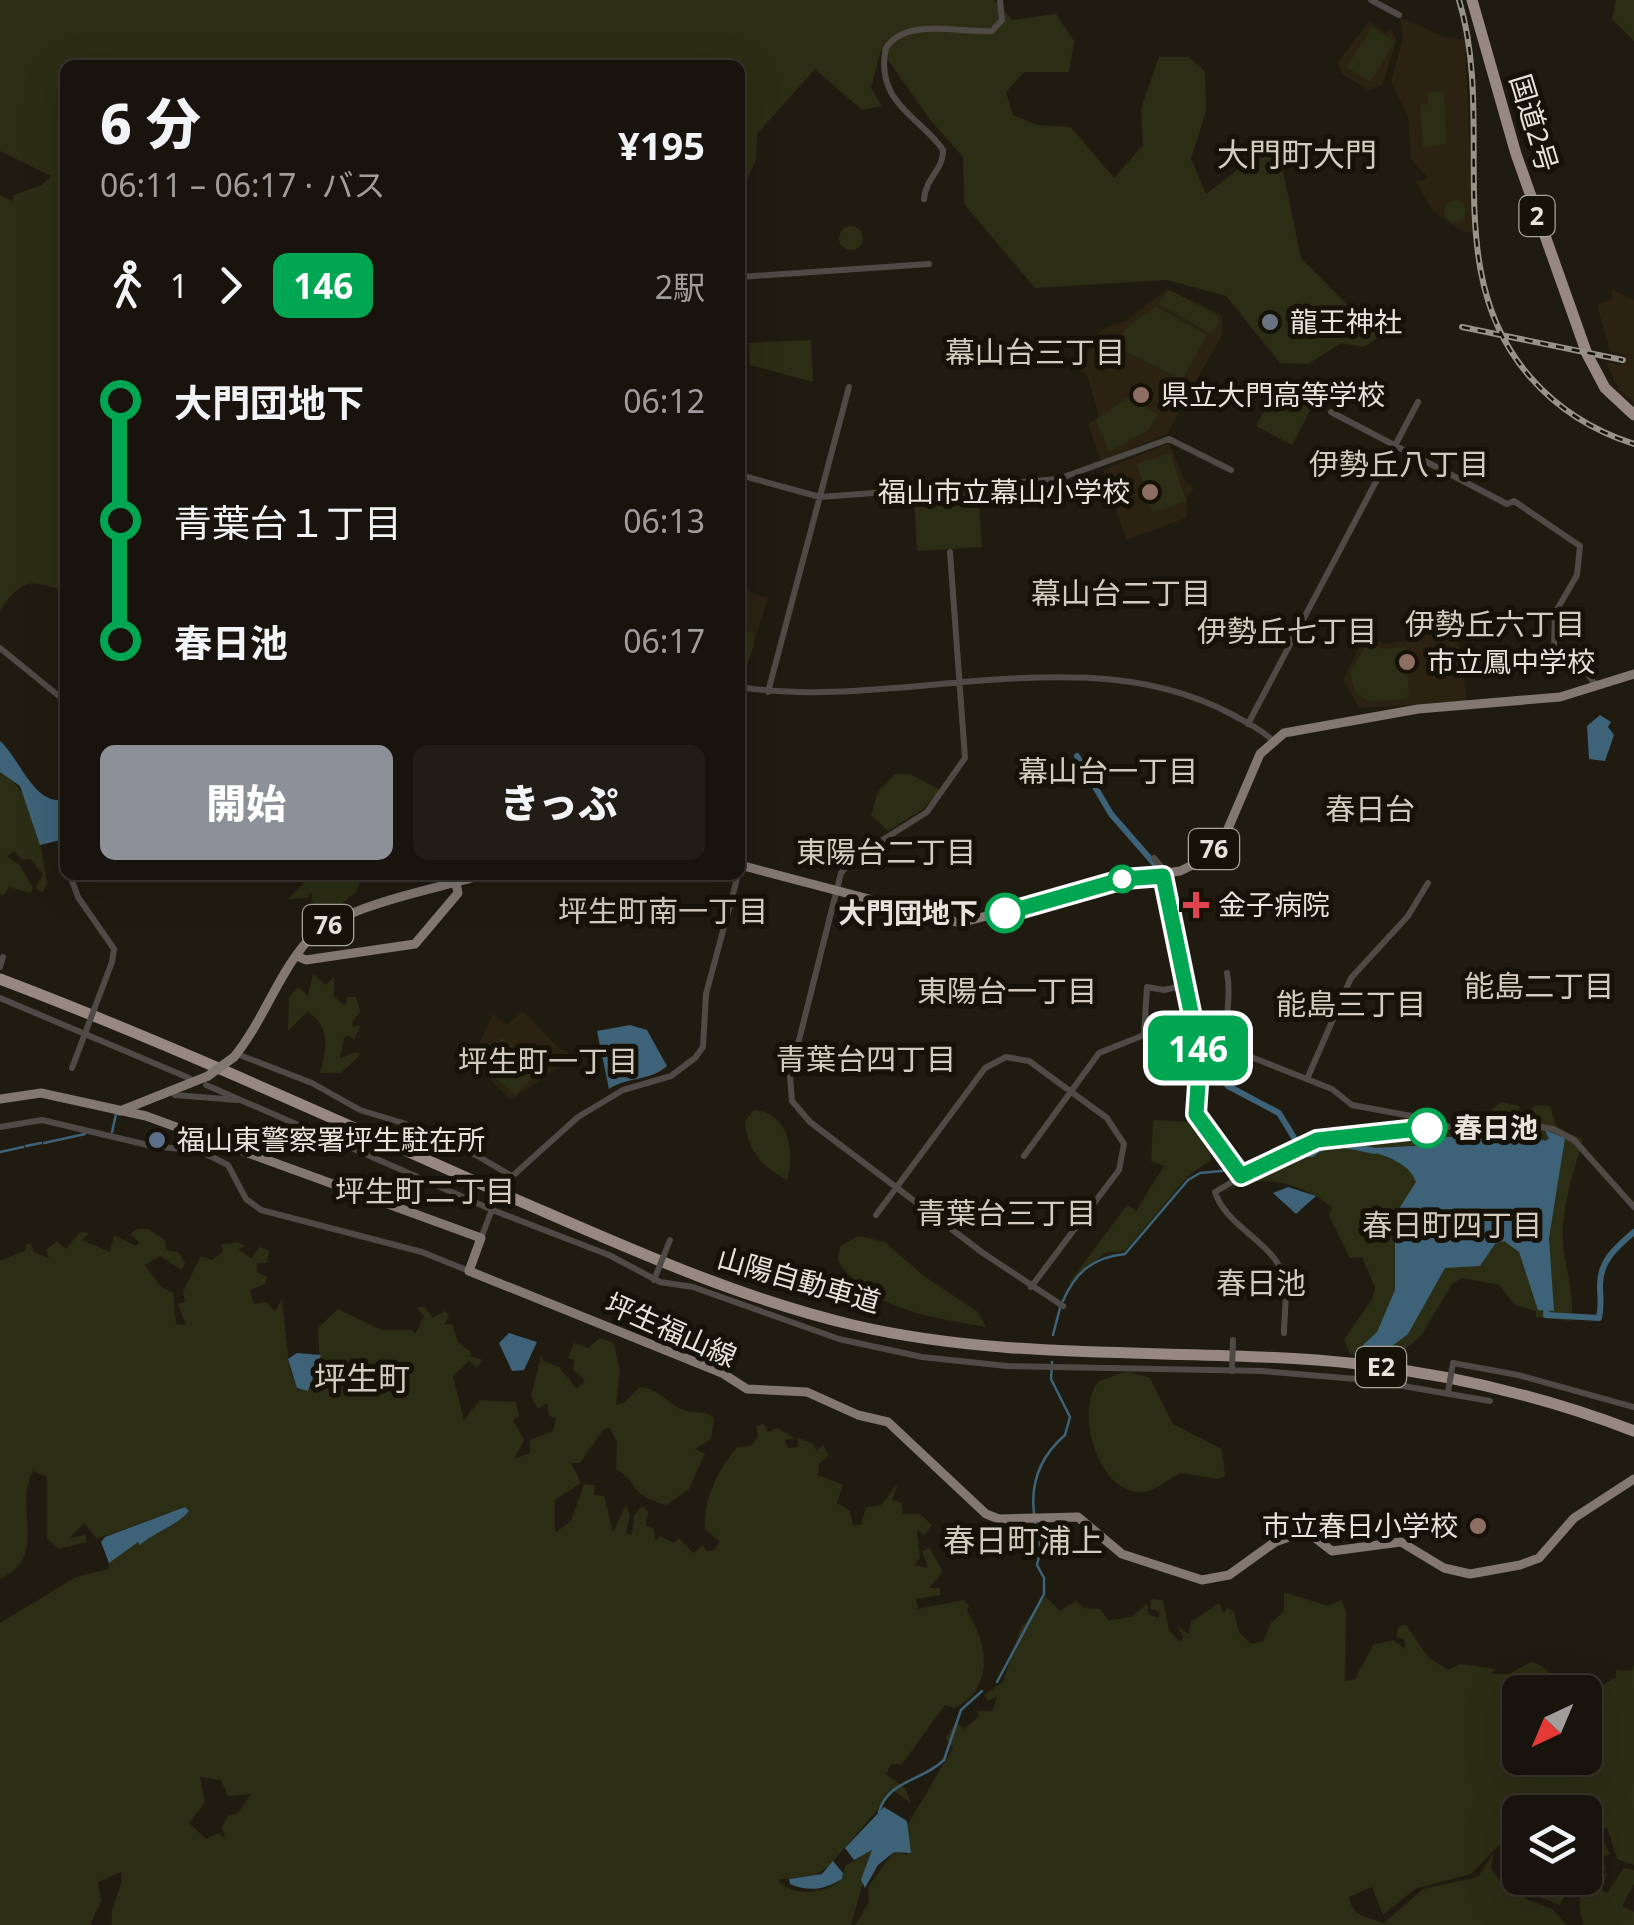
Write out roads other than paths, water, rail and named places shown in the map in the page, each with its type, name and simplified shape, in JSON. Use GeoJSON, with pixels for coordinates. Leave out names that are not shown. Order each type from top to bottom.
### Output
{"type":"FeatureCollection","features":[{"type":"Feature","properties":{"kind":"highway","name":"国道2号"},"geometry":{"type":"LineString","coordinates":[[1474,0],[1522,173],[1586,354],[1605,388],[1634,412]]}},
{"type":"Feature","properties":{"kind":"highway","name":"山陽自動車道"},"geometry":{"type":"LineString","coordinates":[[1,967],[745,1294],[839,1321],[943,1342],[1307,1360],[1390,1368],[1497,1388],[1634,1428]]}},
{"type":"Feature","properties":{"kind":"main road"},"geometry":{"type":"LineString","coordinates":[[1271,739],[1298,729],[1368,716],[1560,697],[1634,674]]}},
{"type":"Feature","properties":{"kind":"main road","name":"76"},"geometry":{"type":"LineString","coordinates":[[745,870],[960,923],[1124,879],[1163,876],[1199,862],[1224,838],[1260,754],[1271,739]]}},
{"type":"Feature","properties":{"kind":"main road","name":"76"},"geometry":{"type":"LineString","coordinates":[[120,1110],[169,1090],[207,1081],[236,1055],[297,956],[317,934],[343,917],[466,880]]}},
{"type":"Feature","properties":{"kind":"main road","name":"76"},"geometry":{"type":"LineString","coordinates":[[297,956],[306,960],[415,944],[458,892],[456,883]]}},
{"type":"Feature","properties":{"kind":"main road"},"geometry":{"type":"LineString","coordinates":[[0,1100],[40,1093],[160,1120],[481,1238],[469,1271]]}},
{"type":"Feature","properties":{"kind":"main road","name":"坪生福山線"},"geometry":{"type":"LineString","coordinates":[[469,1271],[722,1373],[747,1389],[807,1392],[858,1415],[888,1422],[986,1514],[1078,1517],[1122,1554],[1202,1580],[1229,1574],[1275,1542],[1306,1530],[1332,1551],[1379,1542],[1408,1544],[1444,1568],[1470,1574],[1539,1558],[1580,1514],[1634,1479]]}},
{"type":"Feature","properties":{"kind":"street"},"geometry":{"type":"LineString","coordinates":[[924,199],[928,180],[942,164],[943,150],[898,104],[886,76],[886,48],[895,36],[911,30],[992,31],[1002,20],[1000,0]]}},
{"type":"Feature","properties":{"kind":"street"},"geometry":{"type":"LineString","coordinates":[[1371,0],[1399,14]]}},
{"type":"Feature","properties":{"kind":"street"},"geometry":{"type":"LineString","coordinates":[[745,277],[929,264]]}},
{"type":"Feature","properties":{"kind":"street"},"geometry":{"type":"LineString","coordinates":[[768,692],[849,387]]}},
{"type":"Feature","properties":{"kind":"street"},"geometry":{"type":"LineString","coordinates":[[1248,724],[1418,402]]}},
{"type":"Feature","properties":{"kind":"street"},"geometry":{"type":"LineString","coordinates":[[1331,412],[1507,504],[1514,501],[1580,546],[1578,575],[1556,613],[1554,646],[1578,659],[1596,686]]}},
{"type":"Feature","properties":{"kind":"street"},"geometry":{"type":"LineString","coordinates":[[745,476],[820,497],[1058,479],[1169,439],[1230,470]]}},
{"type":"Feature","properties":{"kind":"street"},"geometry":{"type":"LineString","coordinates":[[950,552],[965,747],[961,768],[927,812],[854,858],[842,870],[833,891],[790,1076],[790,1093],[810,1122],[1062,1306]]}},
{"type":"Feature","properties":{"kind":"street"},"geometry":{"type":"LineString","coordinates":[[0,648],[60,698]]}},
{"type":"Feature","properties":{"kind":"street"},"geometry":{"type":"LineString","coordinates":[[745,689],[768,692],[960,680],[1122,682],[1200,700],[1271,739]]}},
{"type":"Feature","properties":{"kind":"street"},"geometry":{"type":"LineString","coordinates":[[1154,858],[1163,876],[1202,1071],[1196,1114],[1238,1172]]}},
{"type":"Feature","properties":{"kind":"street"},"geometry":{"type":"LineString","coordinates":[[71,1070],[114,949],[78,897],[72,880]]}},
{"type":"Feature","properties":{"kind":"street"},"geometry":{"type":"LineString","coordinates":[[481,1238],[492,1207],[510,1178],[578,1117],[624,1090],[670,1076],[703,1047],[706,994],[737,880]]}},
{"type":"Feature","properties":{"kind":"street"},"geometry":{"type":"LineString","coordinates":[[1307,1079],[1351,978],[1408,916],[1428,883]]}},
{"type":"Feature","properties":{"kind":"street"},"geometry":{"type":"LineString","coordinates":[[1227,973],[1232,992],[1223,1021],[1231,1049],[1332,1089],[1352,1105],[1422,1118],[1427,1128]]}},
{"type":"Feature","properties":{"kind":"street"},"geometry":{"type":"LineString","coordinates":[[1024,1156],[1100,1053],[1144,1036],[1147,987],[1164,990],[1186,984]]}},
{"type":"Feature","properties":{"kind":"street"},"geometry":{"type":"LineString","coordinates":[[0,998],[189,1078]]}},
{"type":"Feature","properties":{"kind":"street"},"geometry":{"type":"LineString","coordinates":[[236,1055],[312,1084],[360,1110],[474,1154],[510,1178]]}},
{"type":"Feature","properties":{"kind":"street"},"geometry":{"type":"LineString","coordinates":[[876,1215],[992,1062],[1022,1058],[1113,1123],[1122,1139],[1123,1158],[1119,1170],[1031,1287]]}},
{"type":"Feature","properties":{"kind":"street"},"geometry":{"type":"LineString","coordinates":[[207,1081],[225,1098]]}},
{"type":"Feature","properties":{"kind":"street"},"geometry":{"type":"LineString","coordinates":[[169,1090],[175,1095],[238,1100],[609,1255],[654,1280],[693,1287],[839,1339],[966,1363],[1232,1371],[1368,1380],[1490,1401]]}},
{"type":"Feature","properties":{"kind":"street"},"geometry":{"type":"LineString","coordinates":[[0,1127],[38,1120],[152,1146],[200,1151],[228,1165],[246,1199],[261,1210],[422,1252],[469,1271]]}},
{"type":"Feature","properties":{"kind":"street"},"geometry":{"type":"LineString","coordinates":[[1284,1333],[1285,1282],[1280,1266],[1226,1214],[1215,1195],[1238,1172],[1298,1146],[1508,1121],[1553,1130],[1574,1140],[1634,1207]]}},
{"type":"Feature","properties":{"kind":"street"},"geometry":{"type":"LineString","coordinates":[[654,1280],[670,1240]]}},
{"type":"Feature","properties":{"kind":"street"},"geometry":{"type":"LineString","coordinates":[[1232,1371],[1233,1336]]}},
{"type":"Feature","properties":{"kind":"street"},"geometry":{"type":"LineString","coordinates":[[1448,1392],[1453,1364],[1518,1375],[1634,1407]]}},
{"type":"Feature","properties":{"kind":"water"},"geometry":{"type":"Polygon","coordinates":[[[1600,715],[1611,722],[1608,727],[1614,735],[1605,761],[1589,759],[1587,726],[1600,715]]]}},
{"type":"Feature","properties":{"kind":"water"},"geometry":{"type":"Polygon","coordinates":[[[0,741],[36,789],[60,799],[60,840],[40,845],[20,786],[0,772],[0,741]]]}},
{"type":"Feature","properties":{"kind":"water"},"geometry":{"type":"Polygon","coordinates":[[[630,1025],[647,1030],[667,1066],[653,1075],[609,1089],[597,1031],[630,1025]]]}},
{"type":"Feature","properties":{"kind":"water","name":"春日池"},"geometry":{"type":"Polygon","coordinates":[[[1493,1126],[1525,1126],[1534,1137],[1545,1141],[1549,1139],[1545,1130],[1565,1138],[1549,1238],[1554,1311],[1538,1310],[1519,1252],[1504,1241],[1495,1244],[1480,1266],[1445,1268],[1408,1334],[1387,1350],[1362,1346],[1377,1332],[1395,1290],[1395,1215],[1416,1182],[1403,1166],[1369,1151],[1371,1148],[1434,1145],[1437,1137],[1467,1137],[1493,1130],[1493,1126]]]}},
{"type":"Feature","properties":{"kind":"water"},"geometry":{"type":"Polygon","coordinates":[[[1288,1187],[1316,1196],[1296,1214],[1273,1193],[1288,1187]]]}},
{"type":"Feature","properties":{"kind":"water"},"geometry":{"type":"Polygon","coordinates":[[[509,1333],[537,1342],[524,1370],[512,1371],[499,1343],[509,1333]]]}},
{"type":"Feature","properties":{"kind":"water"},"geometry":{"type":"Polygon","coordinates":[[[297,1353],[321,1355],[308,1391],[297,1388],[288,1359],[297,1353]]]}},
{"type":"Feature","properties":{"kind":"water"},"geometry":{"type":"Polygon","coordinates":[[[185,1507],[189,1511],[179,1521],[140,1545],[138,1542],[109,1563],[101,1542],[105,1537],[185,1507]]]}},
{"type":"Feature","properties":{"kind":"water"},"geometry":{"type":"Polygon","coordinates":[[[884,1807],[907,1821],[911,1853],[894,1852],[878,1865],[865,1888],[861,1880],[872,1850],[854,1860],[845,1848],[884,1807]]]}},
{"type":"Feature","properties":{"kind":"water"},"geometry":{"type":"Polygon","coordinates":[[[833,1861],[843,1873],[835,1883],[810,1889],[790,1884],[789,1879],[822,1874],[833,1861]]]}},
{"type":"Feature","properties":{"kind":"waterway"},"geometry":{"type":"LineString","coordinates":[[1077,756],[1111,814],[1159,869]]}},
{"type":"Feature","properties":{"kind":"waterway"},"geometry":{"type":"LineString","coordinates":[[1175,916],[1209,1060],[1228,1086],[1279,1113],[1304,1154],[1334,1145],[1375,1151]]}},
{"type":"Feature","properties":{"kind":"waterway"},"geometry":{"type":"LineString","coordinates":[[112,1132],[116,1114]]}},
{"type":"Feature","properties":{"kind":"waterway"},"geometry":{"type":"LineString","coordinates":[[44,1143],[85,1134]]}},
{"type":"Feature","properties":{"kind":"waterway"},"geometry":{"type":"LineString","coordinates":[[1240,1169],[1297,1139]]}},
{"type":"Feature","properties":{"kind":"waterway"},"geometry":{"type":"LineString","coordinates":[[26,1146],[41,1143]]}},
{"type":"Feature","properties":{"kind":"waterway"},"geometry":{"type":"LineString","coordinates":[[0,1152],[23,1147]]}},
{"type":"Feature","properties":{"kind":"waterway"},"geometry":{"type":"LineString","coordinates":[[1063,1301],[1073,1282],[1087,1268],[1125,1254],[1188,1180],[1200,1173],[1232,1170]]}},
{"type":"Feature","properties":{"kind":"waterway"},"geometry":{"type":"LineString","coordinates":[[1547,1305],[1546,1315],[1599,1318],[1603,1268],[1634,1232]]}},
{"type":"Feature","properties":{"kind":"waterway"},"geometry":{"type":"LineString","coordinates":[[1053,1335],[1060,1308]]}},
{"type":"Feature","properties":{"kind":"waterway"},"geometry":{"type":"LineString","coordinates":[[1034,1513],[1039,1469],[1065,1435],[1070,1417],[1051,1379],[1052,1362]]}},
{"type":"Feature","properties":{"kind":"waterway"},"geometry":{"type":"LineString","coordinates":[[997,1682],[1044,1594],[1044,1578],[1037,1565],[1040,1552],[1035,1521]]}},
{"type":"Feature","properties":{"kind":"waterway"},"geometry":{"type":"LineString","coordinates":[[879,1812],[890,1793],[944,1760],[961,1710],[982,1691]]}},
{"type":"Feature","properties":{"kind":"railway"},"geometry":{"type":"LineString","coordinates":[[1459,0],[1469,48],[1473,97],[1477,245],[1485,292],[1502,336],[1531,378],[1565,410],[1634,444]]}},
{"type":"Feature","properties":{"kind":"railway"},"geometry":{"type":"LineString","coordinates":[[1462,327],[1623,360]]}},
{"type":"Feature","properties":{"kind":"place","name":"龍王神社"},"geometry":{"type":"Point","coordinates":[1270,322]}},
{"type":"Feature","properties":{"kind":"place","name":"県立大門高等学校"},"geometry":{"type":"Point","coordinates":[1141,395]}},
{"type":"Feature","properties":{"kind":"place","name":"福山市立幕山小学校"},"geometry":{"type":"Point","coordinates":[1150,492]}},
{"type":"Feature","properties":{"kind":"place","name":"市立鳳中学校"},"geometry":{"type":"Point","coordinates":[1407,662]}},
{"type":"Feature","properties":{"kind":"place","name":"金子病院"},"geometry":{"type":"Point","coordinates":[1196,905]}},
{"type":"Feature","properties":{"kind":"place","name":"大門団地下"},"geometry":{"type":"Point","coordinates":[1005,913]}},
{"type":"Feature","properties":{"kind":"place","name":"春日池"},"geometry":{"type":"Point","coordinates":[1427,1128]}},
{"type":"Feature","properties":{"kind":"place","name":"福山東警察署坪生駐在所"},"geometry":{"type":"Point","coordinates":[157,1140]}},
{"type":"Feature","properties":{"kind":"place","name":"市立春日小学校"},"geometry":{"type":"Point","coordinates":[1478,1526]}},
{"type":"Feature","properties":{"kind":"district","name":"大門町大門"},"geometry":{"type":"Point","coordinates":[1297,155]}},
{"type":"Feature","properties":{"kind":"district","name":"幕山台三丁目"},"geometry":{"type":"Point","coordinates":[1035,353]}},
{"type":"Feature","properties":{"kind":"district","name":"伊勢丘八丁目"},"geometry":{"type":"Point","coordinates":[1399,465]}},
{"type":"Feature","properties":{"kind":"district","name":"幕山台二丁目"},"geometry":{"type":"Point","coordinates":[1121,594]}},
{"type":"Feature","properties":{"kind":"district","name":"伊勢丘六丁目"},"geometry":{"type":"Point","coordinates":[1495,625]}},
{"type":"Feature","properties":{"kind":"district","name":"伊勢丘七丁目"},"geometry":{"type":"Point","coordinates":[1287,632]}},
{"type":"Feature","properties":{"kind":"district","name":"幕山台一丁目"},"geometry":{"type":"Point","coordinates":[1108,772]}},
{"type":"Feature","properties":{"kind":"district","name":"春日台"},"geometry":{"type":"Point","coordinates":[1370,810]}},
{"type":"Feature","properties":{"kind":"district","name":"東陽台二丁目"},"geometry":{"type":"Point","coordinates":[886,853]}},
{"type":"Feature","properties":{"kind":"district","name":"坪生町南一丁目"},"geometry":{"type":"Point","coordinates":[663,912]}},
{"type":"Feature","properties":{"kind":"district","name":"能島二丁目"},"geometry":{"type":"Point","coordinates":[1539,987]}},
{"type":"Feature","properties":{"kind":"district","name":"東陽台一丁目"},"geometry":{"type":"Point","coordinates":[1007,992]}},
{"type":"Feature","properties":{"kind":"district","name":"能島三丁目"},"geometry":{"type":"Point","coordinates":[1351,1005]}},
{"type":"Feature","properties":{"kind":"district","name":"青葉台四丁目"},"geometry":{"type":"Point","coordinates":[866,1060]}},
{"type":"Feature","properties":{"kind":"district","name":"坪生町一丁目"},"geometry":{"type":"Point","coordinates":[548,1062]}},
{"type":"Feature","properties":{"kind":"district","name":"坪生町二丁目"},"geometry":{"type":"Point","coordinates":[425,1192]}},
{"type":"Feature","properties":{"kind":"district","name":"青葉台三丁目"},"geometry":{"type":"Point","coordinates":[1006,1214]}},
{"type":"Feature","properties":{"kind":"district","name":"春日町四丁目"},"geometry":{"type":"Point","coordinates":[1452,1226]}},
{"type":"Feature","properties":{"kind":"district","name":"春日池"},"geometry":{"type":"Point","coordinates":[1261,1284]}},
{"type":"Feature","properties":{"kind":"district","name":"坪生町"},"geometry":{"type":"Point","coordinates":[362,1379]}},
{"type":"Feature","properties":{"kind":"district","name":"春日町浦上"},"geometry":{"type":"Point","coordinates":[1023,1541]}}]}
